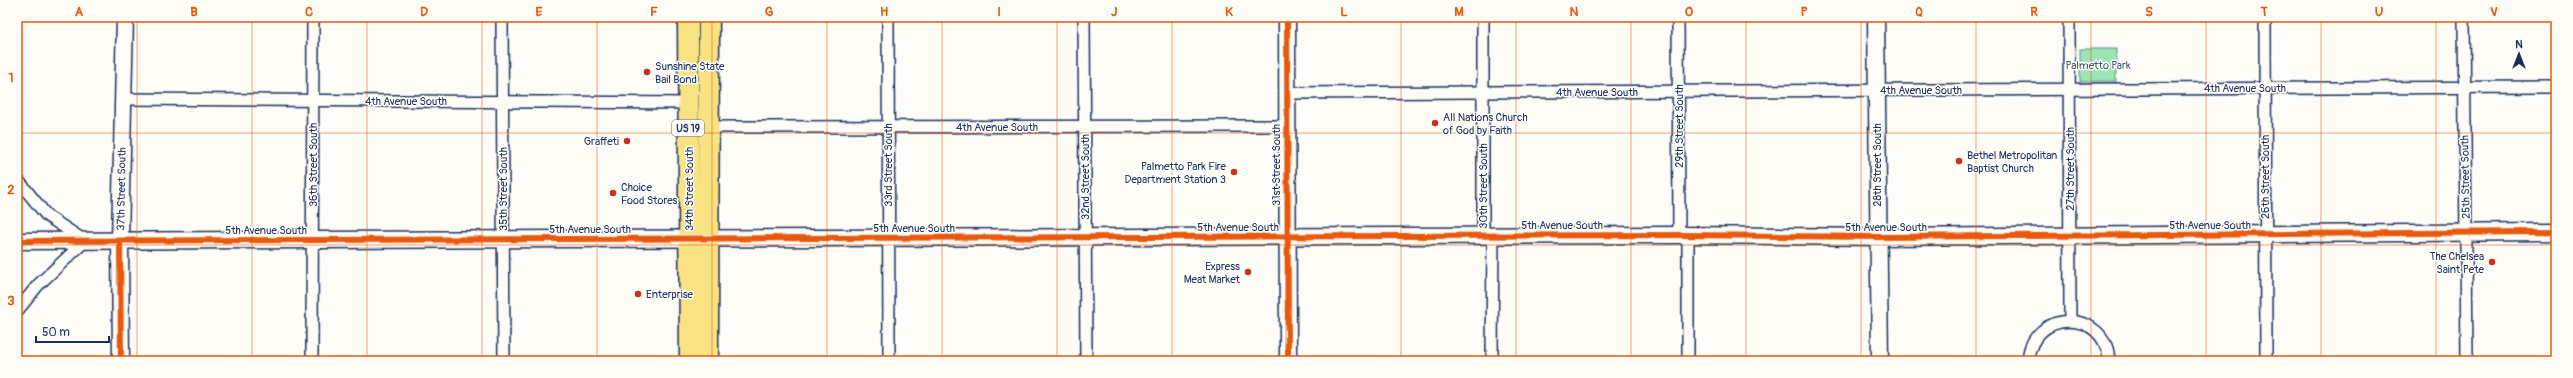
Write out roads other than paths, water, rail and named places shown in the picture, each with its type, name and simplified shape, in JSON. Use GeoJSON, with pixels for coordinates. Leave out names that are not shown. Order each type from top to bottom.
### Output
{"type":"FeatureCollection","features":[{"type":"Feature","properties":{"kind":"highway","name":"34th Street South"},"geometry":{"type":"LineString","coordinates":[[688,17],[688,103],[708,361]]}},
{"type":"Feature","properties":{"kind":"highway"},"geometry":{"type":"LineString","coordinates":[[701,17],[701,26],[709,38]]}},
{"type":"Feature","properties":{"kind":"highway","name":"34th Street South"},"geometry":{"type":"LineString","coordinates":[[690,361],[708,127],[709,17]]}},
{"type":"Feature","properties":{"kind":"street","name":"37th Street South"},"geometry":{"type":"LineString","coordinates":[[121,361],[120,241],[125,17]]}},
{"type":"Feature","properties":{"kind":"street","name":"36th Street South"},"geometry":{"type":"LineString","coordinates":[[312,361],[313,17]]}},
{"type":"Feature","properties":{"kind":"street","name":"35th Street South"},"geometry":{"type":"LineString","coordinates":[[502,17],[504,361]]}},
{"type":"Feature","properties":{"kind":"street","name":"33rd Street South"},"geometry":{"type":"LineString","coordinates":[[888,17],[889,361]]}},
{"type":"Feature","properties":{"kind":"street","name":"32nd Street South"},"geometry":{"type":"LineString","coordinates":[[1084,17],[1086,361]]}},
{"type":"Feature","properties":{"kind":"street","name":"31st Street South"},"geometry":{"type":"LineString","coordinates":[[1287,17],[1286,236],[1288,361]]}},
{"type":"Feature","properties":{"kind":"street","name":"30th Street South"},"geometry":{"type":"LineString","coordinates":[[1482,17],[1492,361]]}},
{"type":"Feature","properties":{"kind":"street","name":"29th Street South"},"geometry":{"type":"LineString","coordinates":[[1678,17],[1688,361]]}},
{"type":"Feature","properties":{"kind":"street","name":"28th Street South"},"geometry":{"type":"LineString","coordinates":[[1876,17],[1880,361]]}},
{"type":"Feature","properties":{"kind":"street","name":"27th Street South"},"geometry":{"type":"LineString","coordinates":[[2069,17],[2070,320]]}},
{"type":"Feature","properties":{"kind":"street","name":"26th Street South"},"geometry":{"type":"LineString","coordinates":[[2265,17],[2266,361]]}},
{"type":"Feature","properties":{"kind":"street","name":"25th Street South"},"geometry":{"type":"LineString","coordinates":[[2464,17],[2467,361]]}},
{"type":"Feature","properties":{"kind":"street","name":"4th Avenue South"},"geometry":{"type":"LineString","coordinates":[[1286,93],[2556,87]]}},
{"type":"Feature","properties":{"kind":"street","name":"4th Avenue South"},"geometry":{"type":"LineString","coordinates":[[124,99],[688,103]]}},
{"type":"Feature","properties":{"kind":"street","name":"4th Avenue South"},"geometry":{"type":"LineString","coordinates":[[708,127],[1286,126]]}},
{"type":"Feature","properties":{"kind":"street"},"geometry":{"type":"LineString","coordinates":[[17,179],[47,216],[85,241],[38,285],[17,311]]}},
{"type":"Feature","properties":{"kind":"street","name":"5th Avenue South"},"geometry":{"type":"LineString","coordinates":[[17,241],[1684,235],[1878,238],[2070,235],[2265,235],[2556,232]]}},
{"type":"Feature","properties":{"kind":"street"},"geometry":{"type":"LineString","coordinates":[[2028,361],[2028,352],[2034,340],[2043,329],[2056,322],[2070,320],[2083,323],[2095,330],[2104,340],[2109,361]]}},
{"type":"Feature","properties":{"kind":"place","name":"Sunshine State Bail Bond"},"geometry":{"type":"Point","coordinates":[647,72]}},
{"type":"Feature","properties":{"kind":"place","name":"All Nations Church of God by Faith"},"geometry":{"type":"Point","coordinates":[1435,123]}},
{"type":"Feature","properties":{"kind":"place","name":"Graffeti"},"geometry":{"type":"Point","coordinates":[627,141]}},
{"type":"Feature","properties":{"kind":"place","name":"Bethel Metropolitan Baptist Church"},"geometry":{"type":"Point","coordinates":[1959,161]}},
{"type":"Feature","properties":{"kind":"place","name":"Palmetto Park Fire Department Station 3"},"geometry":{"type":"Point","coordinates":[1234,172]}},
{"type":"Feature","properties":{"kind":"place","name":"Choice Food Stores"},"geometry":{"type":"Point","coordinates":[613,193]}},
{"type":"Feature","properties":{"kind":"place","name":"The Chelsea Saint Pete"},"geometry":{"type":"Point","coordinates":[2492,262]}},
{"type":"Feature","properties":{"kind":"place","name":"Express Meat Market"},"geometry":{"type":"Point","coordinates":[1248,272]}},
{"type":"Feature","properties":{"kind":"place","name":"Enterprise"},"geometry":{"type":"Point","coordinates":[638,294]}},
{"type":"Feature","properties":{"kind":"park label","name":"Palmetto Park"},"geometry":{"type":"Point","coordinates":[2098,65]}}]}
